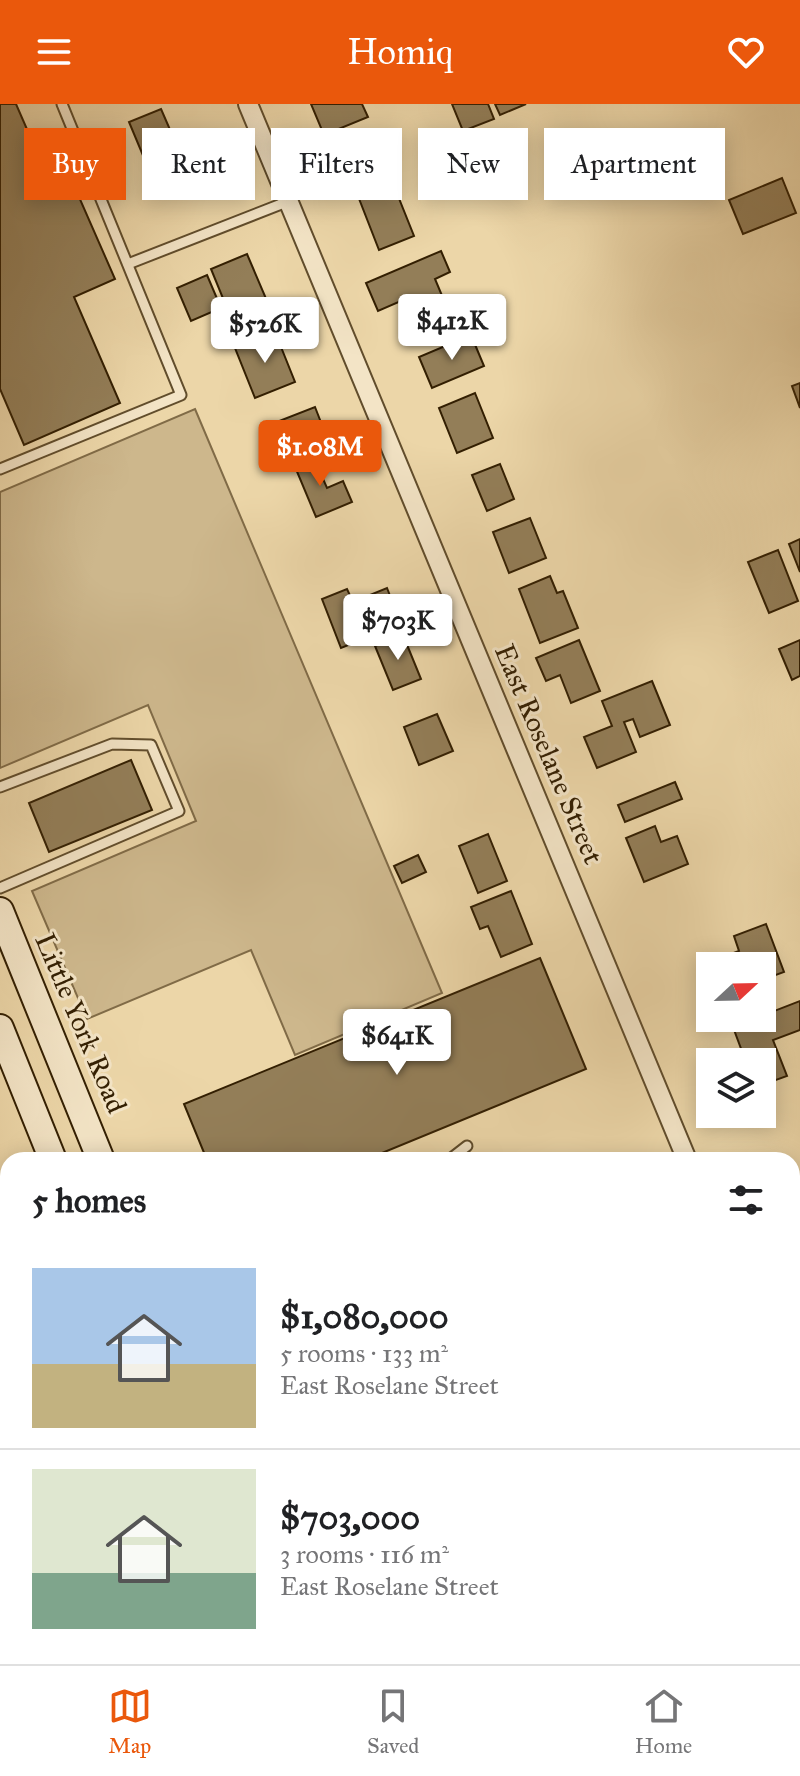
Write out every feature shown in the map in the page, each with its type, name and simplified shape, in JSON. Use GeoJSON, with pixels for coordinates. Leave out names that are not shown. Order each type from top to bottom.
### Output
{"type":"FeatureCollection","features":[{"type":"Feature","properties":{"kind":"main road","name":"Little York Road"},"geometry":{"type":"LineString","coordinates":[[0,911],[98,1152]]}},
{"type":"Feature","properties":{"kind":"main road"},"geometry":{"type":"LineString","coordinates":[[0,1028],[50,1152]]}},
{"type":"Feature","properties":{"kind":"street","name":"East Roselane Street"},"geometry":{"type":"LineString","coordinates":[[248,104],[684,1152]]}},
{"type":"Feature","properties":{"kind":"lane"},"geometry":{"type":"LineString","coordinates":[[0,469],[181,395],[62,104]]}},
{"type":"Feature","properties":{"kind":"lane"},"geometry":{"type":"LineString","coordinates":[[128,264],[289,201]]}},
{"type":"Feature","properties":{"kind":"lane"},"geometry":{"type":"LineString","coordinates":[[0,787],[112,744],[151,745],[179,811],[0,888]]}},
{"type":"Feature","properties":{"kind":"lane"},"geometry":{"type":"LineString","coordinates":[[459,1152],[467,1146]]}},
{"type":"Feature","properties":{"kind":"shaded area"},"geometry":{"type":"Polygon","coordinates":[[[195,409],[442,993],[295,1055],[251,950],[87,1019],[32,891],[196,821],[148,705],[0,768],[0,492],[195,409]]]}},
{"type":"Feature","properties":{"kind":"building"},"geometry":{"type":"Polygon","coordinates":[[[0,104],[16,104],[26,128],[24,128],[24,200],[80,200],[115,279],[74,297],[120,403],[24,445],[0,389],[0,104]]]}},
{"type":"Feature","properties":{"kind":"building"},"geometry":{"type":"Polygon","coordinates":[[[311,104],[362,104],[368,117],[341,128],[321,128],[311,104]]]}},
{"type":"Feature","properties":{"kind":"building"},"geometry":{"type":"Polygon","coordinates":[[[452,104],[488,104],[494,119],[471,128],[462,128],[452,104]]]}},
{"type":"Feature","properties":{"kind":"building"},"geometry":{"type":"Polygon","coordinates":[[[495,104],[526,104],[500,115],[495,104]]]}},
{"type":"Feature","properties":{"kind":"building"},"geometry":{"type":"Polygon","coordinates":[[[161,109],[169,128],[142,128],[142,153],[129,122],[161,109]]]}},
{"type":"Feature","properties":{"kind":"building"},"geometry":{"type":"Polygon","coordinates":[[[782,178],[796,213],[743,234],[729,200],[782,178]]]}},
{"type":"Feature","properties":{"kind":"building"},"geometry":{"type":"Polygon","coordinates":[[[360,200],[400,200],[414,236],[379,250],[360,200]]]}},
{"type":"Feature","properties":{"kind":"building"},"geometry":{"type":"Polygon","coordinates":[[[441,251],[450,272],[435,279],[448,310],[413,324],[403,300],[378,311],[366,283],[441,251]]]}},
{"type":"Feature","properties":{"kind":"building"},"geometry":{"type":"Polygon","coordinates":[[[247,254],[270,308],[233,323],[211,269],[247,254]]]}},
{"type":"Feature","properties":{"kind":"building"},"geometry":{"type":"Polygon","coordinates":[[[207,275],[221,308],[191,321],[177,288],[207,275]]]}},
{"type":"Feature","properties":{"kind":"building"},"geometry":{"type":"Polygon","coordinates":[[[275,332],[295,382],[255,398],[235,348],[275,332]]]}},
{"type":"Feature","properties":{"kind":"building"},"geometry":{"type":"Polygon","coordinates":[[[471,335],[484,366],[432,388],[419,357],[471,335]]]}},
{"type":"Feature","properties":{"kind":"building"},"geometry":{"type":"Polygon","coordinates":[[[800,383],[800,408],[792,386],[800,383]]]}},
{"type":"Feature","properties":{"kind":"building"},"geometry":{"type":"Polygon","coordinates":[[[475,393],[493,438],[457,453],[439,408],[475,393]]]}},
{"type":"Feature","properties":{"kind":"building"},"geometry":{"type":"Polygon","coordinates":[[[315,407],[327,438],[287,454],[274,423],[315,407]]]}},
{"type":"Feature","properties":{"kind":"building"},"geometry":{"type":"Polygon","coordinates":[[[312,454],[327,488],[343,481],[352,502],[316,517],[293,462],[312,454]]]}},
{"type":"Feature","properties":{"kind":"building"},"geometry":{"type":"Polygon","coordinates":[[[500,464],[514,499],[487,511],[472,475],[500,464]]]}},
{"type":"Feature","properties":{"kind":"building"},"geometry":{"type":"Polygon","coordinates":[[[530,518],[546,558],[509,573],[493,532],[530,518]]]}},
{"type":"Feature","properties":{"kind":"building"},"geometry":{"type":"Polygon","coordinates":[[[800,539],[800,572],[789,544],[800,539]]]}},
{"type":"Feature","properties":{"kind":"building"},"geometry":{"type":"Polygon","coordinates":[[[778,550],[798,601],[769,613],[748,562],[778,550]]]}},
{"type":"Feature","properties":{"kind":"building"},"geometry":{"type":"Polygon","coordinates":[[[550,576],[557,593],[563,591],[578,628],[540,643],[519,589],[550,576]]]}},
{"type":"Feature","properties":{"kind":"building"},"geometry":{"type":"Polygon","coordinates":[[[387,588],[401,624],[341,648],[322,599],[347,589],[353,602],[387,588]]]}},
{"type":"Feature","properties":{"kind":"building"},"geometry":{"type":"Polygon","coordinates":[[[403,635],[421,679],[393,690],[375,646],[403,635]]]}},
{"type":"Feature","properties":{"kind":"building"},"geometry":{"type":"Polygon","coordinates":[[[579,640],[600,691],[571,703],[560,675],[546,681],[536,658],[579,640]]]}},
{"type":"Feature","properties":{"kind":"building"},"geometry":{"type":"Polygon","coordinates":[[[800,640],[800,676],[792,680],[779,649],[800,640]]]}},
{"type":"Feature","properties":{"kind":"building"},"geometry":{"type":"Polygon","coordinates":[[[652,681],[670,725],[640,737],[633,719],[624,722],[636,752],[597,768],[584,737],[612,726],[602,701],[652,681]]]}},
{"type":"Feature","properties":{"kind":"building"},"geometry":{"type":"Polygon","coordinates":[[[437,714],[453,751],[419,765],[404,727],[437,714]]]}},
{"type":"Feature","properties":{"kind":"building"},"geometry":{"type":"Polygon","coordinates":[[[131,760],[152,810],[49,852],[29,803],[131,760]]]}},
{"type":"Feature","properties":{"kind":"building"},"geometry":{"type":"Polygon","coordinates":[[[675,782],[682,799],[625,822],[618,805],[675,782]]]}},
{"type":"Feature","properties":{"kind":"building"},"geometry":{"type":"Polygon","coordinates":[[[655,826],[661,842],[677,836],[688,864],[644,882],[626,838],[655,826]]]}},
{"type":"Feature","properties":{"kind":"building"},"geometry":{"type":"Polygon","coordinates":[[[488,834],[507,881],[478,893],[459,846],[488,834]]]}},
{"type":"Feature","properties":{"kind":"building"},"geometry":{"type":"Polygon","coordinates":[[[418,855],[426,872],[402,883],[394,866],[418,855]]]}},
{"type":"Feature","properties":{"kind":"building"},"geometry":{"type":"Polygon","coordinates":[[[511,891],[532,944],[501,957],[488,926],[480,929],[471,907],[511,891]]]}},
{"type":"Feature","properties":{"kind":"building"},"geometry":{"type":"Polygon","coordinates":[[[766,924],[784,972],[776,975],[776,952],[736,952],[739,951],[734,936],[766,924]]]}},
{"type":"Feature","properties":{"kind":"building"},"geometry":{"type":"Polygon","coordinates":[[[540,958],[586,1069],[384,1152],[204,1152],[184,1104],[540,958]]]}},
{"type":"Feature","properties":{"kind":"building"},"geometry":{"type":"Polygon","coordinates":[[[800,1001],[800,1030],[773,1040],[787,1076],[776,1080],[776,1048],[741,1048],[735,1032],[776,1032],[776,1010],[800,1001]]]}}]}
